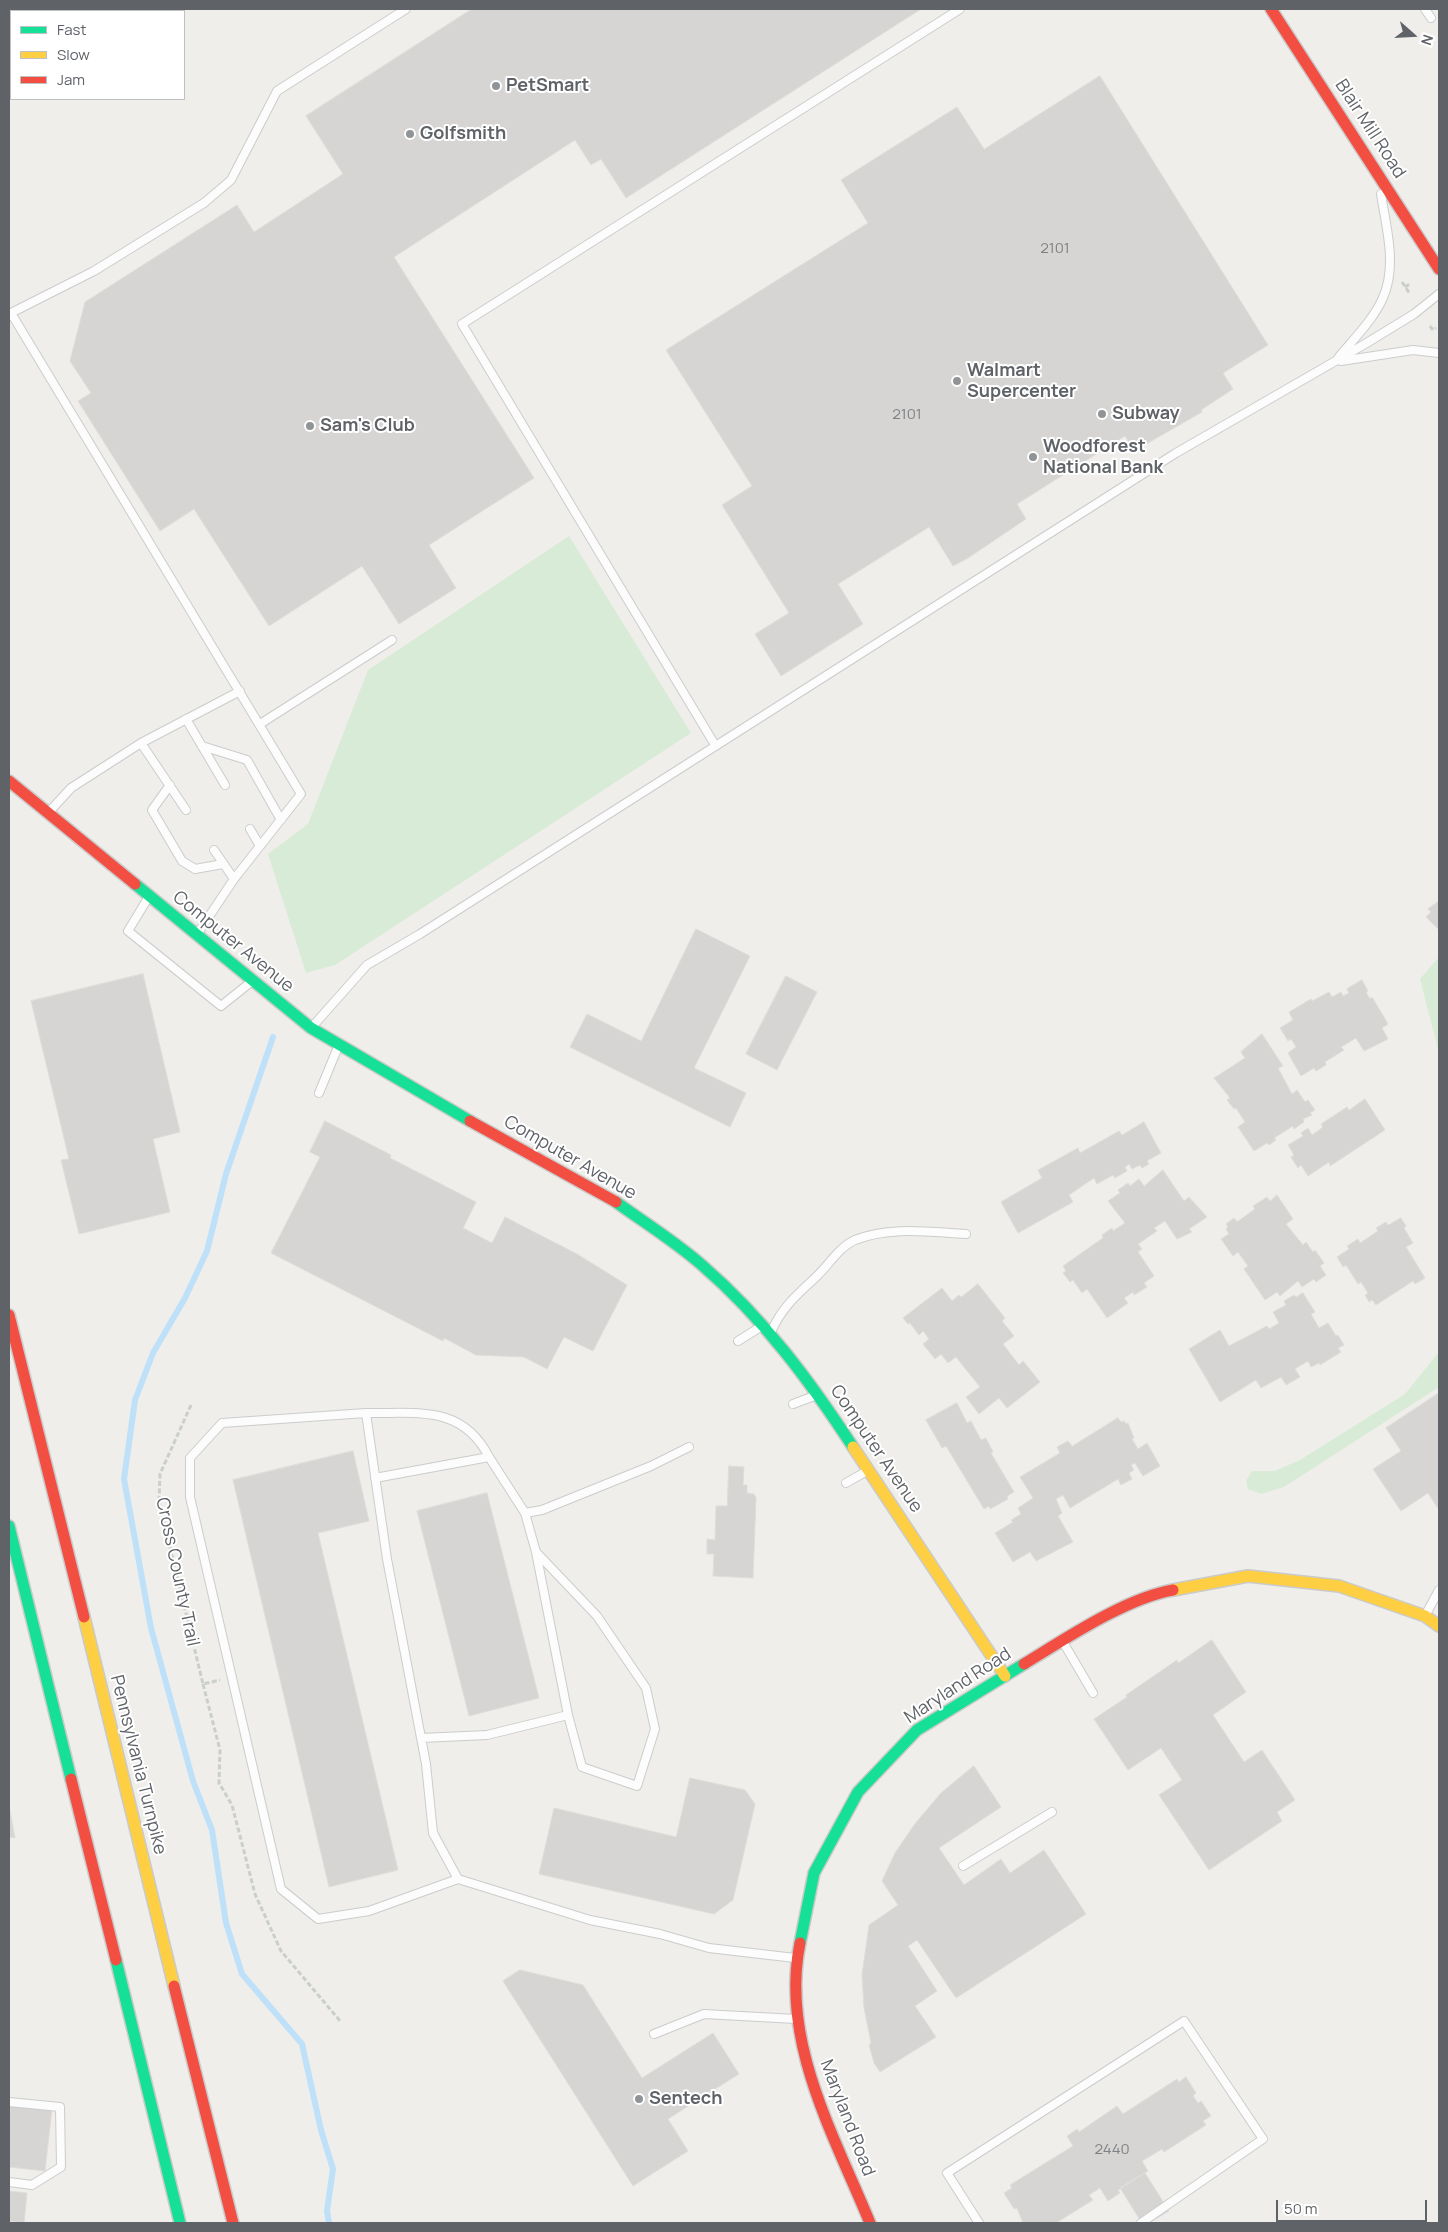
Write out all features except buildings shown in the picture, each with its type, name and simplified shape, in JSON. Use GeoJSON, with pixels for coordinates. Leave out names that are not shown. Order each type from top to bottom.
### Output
{"type":"FeatureCollection","features":[{"type":"Feature","properties":{"kind":"main road","name":"Blair Mill Road"},"geometry":{"type":"LineString","coordinates":[[1271,9],[1439,269]]}},
{"type":"Feature","properties":{"kind":"main road","name":"Computer Avenue"},"geometry":{"type":"LineString","coordinates":[[9,781],[311,1028],[408,1086],[616,1202],[702,1266],[768,1329],[819,1395],[1005,1676]]}},
{"type":"Feature","properties":{"kind":"main road","name":"Pennsylvania Turnpike"},"geometry":{"type":"LineString","coordinates":[[9,1315],[233,2223]]}},
{"type":"Feature","properties":{"kind":"main road"},"geometry":{"type":"LineString","coordinates":[[9,1526],[180,2223]]}},
{"type":"Feature","properties":{"kind":"main road","name":"Maryland Road"},"geometry":{"type":"LineString","coordinates":[[870,2223],[807,2068],[798,2019],[798,1958],[814,1873],[858,1792],[917,1730],[1062,1640],[1153,1593],[1248,1576],[1339,1586],[1424,1616],[1439,1626]]}},
{"type":"Feature","properties":{"kind":"lane"},"geometry":{"type":"LineString","coordinates":[[196,935],[234,879],[301,794],[240,690],[10,314],[94,271],[204,204],[231,180],[277,91],[406,9]]}},
{"type":"Feature","properties":{"kind":"lane"},"geometry":{"type":"LineString","coordinates":[[715,745],[462,324],[960,9]]}},
{"type":"Feature","properties":{"kind":"lane"},"geometry":{"type":"LineString","coordinates":[[1425,9],[1431,18]]}},
{"type":"Feature","properties":{"kind":"lane"},"geometry":{"type":"LineString","coordinates":[[1335,362],[1382,300],[1390,276],[1390,247],[1378,174]]}},
{"type":"Feature","properties":{"kind":"lane"},"geometry":{"type":"LineString","coordinates":[[311,1028],[368,965],[1176,453],[1335,362],[1414,314],[1439,294]]}},
{"type":"Feature","properties":{"kind":"lane"},"geometry":{"type":"LineString","coordinates":[[1335,362],[1413,350],[1439,353]]}},
{"type":"Feature","properties":{"kind":"lane"},"geometry":{"type":"LineString","coordinates":[[260,724],[392,640]]}},
{"type":"Feature","properties":{"kind":"lane"},"geometry":{"type":"LineString","coordinates":[[47,814],[71,788],[141,743],[240,690]]}},
{"type":"Feature","properties":{"kind":"lane"},"geometry":{"type":"LineString","coordinates":[[186,719],[224,785]]}},
{"type":"Feature","properties":{"kind":"lane"},"geometry":{"type":"LineString","coordinates":[[141,743],[186,810]]}},
{"type":"Feature","properties":{"kind":"lane"},"geometry":{"type":"LineString","coordinates":[[202,746],[247,760],[281,820]]}},
{"type":"Feature","properties":{"kind":"lane"},"geometry":{"type":"LineString","coordinates":[[170,785],[152,810],[182,861],[195,869],[223,864]]}},
{"type":"Feature","properties":{"kind":"lane"},"geometry":{"type":"LineString","coordinates":[[250,829],[260,846]]}},
{"type":"Feature","properties":{"kind":"lane"},"geometry":{"type":"LineString","coordinates":[[214,850],[234,879]]}},
{"type":"Feature","properties":{"kind":"lane"},"geometry":{"type":"LineString","coordinates":[[149,897],[128,931],[221,1006],[252,981]]}},
{"type":"Feature","properties":{"kind":"lane"},"geometry":{"type":"LineString","coordinates":[[319,1093],[338,1045]]}},
{"type":"Feature","properties":{"kind":"lane"},"geometry":{"type":"LineString","coordinates":[[738,1341],[768,1329],[780,1311],[824,1270],[839,1252],[854,1240],[901,1230],[966,1234]]}},
{"type":"Feature","properties":{"kind":"lane"},"geometry":{"type":"LineString","coordinates":[[793,1404],[819,1395]]}},
{"type":"Feature","properties":{"kind":"lane"},"geometry":{"type":"LineString","coordinates":[[366,1413],[375,1478],[421,1738],[433,1833],[458,1880]]}},
{"type":"Feature","properties":{"kind":"lane"},"geometry":{"type":"LineString","coordinates":[[536,1552],[597,1616],[646,1688],[655,1729],[637,1786],[582,1767],[568,1715],[536,1552],[525,1513],[488,1457],[480,1440],[454,1419],[439,1414],[366,1413],[222,1423],[190,1458],[190,1497],[282,1889],[318,1919],[369,1911],[458,1880],[590,1920],[660,1934],[708,1948],[798,1958]]}},
{"type":"Feature","properties":{"kind":"lane"},"geometry":{"type":"LineString","coordinates":[[525,1513],[542,1510],[651,1466],[689,1447]]}},
{"type":"Feature","properties":{"kind":"lane"},"geometry":{"type":"LineString","coordinates":[[375,1478],[488,1457]]}},
{"type":"Feature","properties":{"kind":"lane"},"geometry":{"type":"LineString","coordinates":[[846,1483],[869,1470]]}},
{"type":"Feature","properties":{"kind":"lane"},"geometry":{"type":"LineString","coordinates":[[1424,1616],[1439,1590]]}},
{"type":"Feature","properties":{"kind":"lane"},"geometry":{"type":"LineString","coordinates":[[1062,1640],[1093,1693]]}},
{"type":"Feature","properties":{"kind":"lane"},"geometry":{"type":"LineString","coordinates":[[421,1738],[487,1735],[568,1715]]}},
{"type":"Feature","properties":{"kind":"lane"},"geometry":{"type":"LineString","coordinates":[[963,1866],[1052,1812]]}},
{"type":"Feature","properties":{"kind":"lane"},"geometry":{"type":"LineString","coordinates":[[654,2034],[704,2014],[798,2019]]}},
{"type":"Feature","properties":{"kind":"lane"},"geometry":{"type":"LineString","coordinates":[[979,2223],[947,2173],[1184,2022],[1263,2139],[1141,2223]]}},
{"type":"Feature","properties":{"kind":"lane"},"geometry":{"type":"LineString","coordinates":[[9,2102],[60,2107],[61,2167],[32,2185],[9,2182]]}},
{"type":"Feature","properties":{"kind":"path"},"geometry":{"type":"LineString","coordinates":[[1401,280],[1410,294]]}},
{"type":"Feature","properties":{"kind":"path"},"geometry":{"type":"LineString","coordinates":[[1405,287],[1411,284]]}},
{"type":"Feature","properties":{"kind":"path"},"geometry":{"type":"LineString","coordinates":[[1430,326],[1433,330],[1436,328]]}},
{"type":"Feature","properties":{"kind":"path","name":"Cross County Trail"},"geometry":{"type":"LineString","coordinates":[[191,1405],[160,1474],[159,1502],[220,1750],[219,1783],[232,1805],[255,1894],[281,1951],[341,2022]]}},
{"type":"Feature","properties":{"kind":"path"},"geometry":{"type":"LineString","coordinates":[[203,1684],[233,1677]]}},
{"type":"Feature","properties":{"kind":"green space"},"geometry":{"type":"Polygon","coordinates":[[[569,536],[691,733],[335,965],[306,973],[268,854],[308,824],[368,670],[569,536]]]}},
{"type":"Feature","properties":{"kind":"green space"},"geometry":{"type":"Polygon","coordinates":[[[1439,957],[1439,1053],[1420,979],[1439,957]]]}},
{"type":"Feature","properties":{"kind":"green space"},"geometry":{"type":"Polygon","coordinates":[[[1439,1352],[1439,1387],[1284,1487],[1261,1494],[1248,1489],[1246,1481],[1252,1471],[1275,1471],[1300,1460],[1405,1394],[1439,1352]]]}},
{"type":"Feature","properties":{"kind":"waterway"},"geometry":{"type":"LineString","coordinates":[[273,1037],[226,1174],[207,1251],[185,1298],[153,1353],[135,1400],[124,1479],[151,1628],[193,1781],[212,1830],[226,1923],[242,1974],[302,2044],[321,2130],[333,2169],[327,2211],[329,2223]]}},
{"type":"Feature","properties":{"kind":"traffic: fast"},"geometry":{"type":"LineString","coordinates":[[135,884],[311,1028],[470,1121]]}},
{"type":"Feature","properties":{"kind":"traffic: fast"},"geometry":{"type":"LineString","coordinates":[[616,1202],[693,1257],[746,1307],[802,1374],[853,1447]]}},
{"type":"Feature","properties":{"kind":"traffic: fast"},"geometry":{"type":"LineString","coordinates":[[9,1526],[71,1779]]}},
{"type":"Feature","properties":{"kind":"traffic: fast"},"geometry":{"type":"LineString","coordinates":[[800,1943],[814,1873],[858,1792],[917,1730],[1024,1664]]}},
{"type":"Feature","properties":{"kind":"traffic: fast"},"geometry":{"type":"LineString","coordinates":[[116,1960],[180,2223]]}},
{"type":"Feature","properties":{"kind":"traffic: slow"},"geometry":{"type":"LineString","coordinates":[[853,1447],[1005,1676]]}},
{"type":"Feature","properties":{"kind":"traffic: slow"},"geometry":{"type":"LineString","coordinates":[[1173,1590],[1248,1576],[1339,1586],[1425,1616],[1439,1626]]}},
{"type":"Feature","properties":{"kind":"traffic: slow"},"geometry":{"type":"LineString","coordinates":[[84,1617],[174,1986]]}},
{"type":"Feature","properties":{"kind":"traffic: jam"},"geometry":{"type":"LineString","coordinates":[[1271,9],[1439,269]]}},
{"type":"Feature","properties":{"kind":"traffic: jam"},"geometry":{"type":"LineString","coordinates":[[9,781],[135,884]]}},
{"type":"Feature","properties":{"kind":"traffic: jam"},"geometry":{"type":"LineString","coordinates":[[470,1121],[616,1202]]}},
{"type":"Feature","properties":{"kind":"traffic: jam"},"geometry":{"type":"LineString","coordinates":[[9,1315],[84,1617]]}},
{"type":"Feature","properties":{"kind":"traffic: jam"},"geometry":{"type":"LineString","coordinates":[[1024,1664],[1116,1610],[1155,1594],[1173,1590]]}},
{"type":"Feature","properties":{"kind":"traffic: jam"},"geometry":{"type":"LineString","coordinates":[[71,1779],[116,1960]]}},
{"type":"Feature","properties":{"kind":"traffic: jam"},"geometry":{"type":"LineString","coordinates":[[800,1943],[796,1980],[797,2016],[804,2051],[814,2087],[827,2122],[870,2223]]}},
{"type":"Feature","properties":{"kind":"traffic: jam"},"geometry":{"type":"LineString","coordinates":[[174,1986],[233,2223]]}},
{"type":"Feature","properties":{"kind":"place","name":"PetSmart"},"geometry":{"type":"Point","coordinates":[496,86]}},
{"type":"Feature","properties":{"kind":"place","name":"Golfsmith"},"geometry":{"type":"Point","coordinates":[410,134]}},
{"type":"Feature","properties":{"kind":"place","name":"Walmart Supercenter"},"geometry":{"type":"Point","coordinates":[957,381]}},
{"type":"Feature","properties":{"kind":"place","name":"Subway"},"geometry":{"type":"Point","coordinates":[1102,414]}},
{"type":"Feature","properties":{"kind":"place","name":"Sam's Club"},"geometry":{"type":"Point","coordinates":[310,426]}},
{"type":"Feature","properties":{"kind":"place","name":"Woodforest National Bank"},"geometry":{"type":"Point","coordinates":[1033,457]}},
{"type":"Feature","properties":{"kind":"place","name":"Sentech"},"geometry":{"type":"Point","coordinates":[639,2099]}}]}
